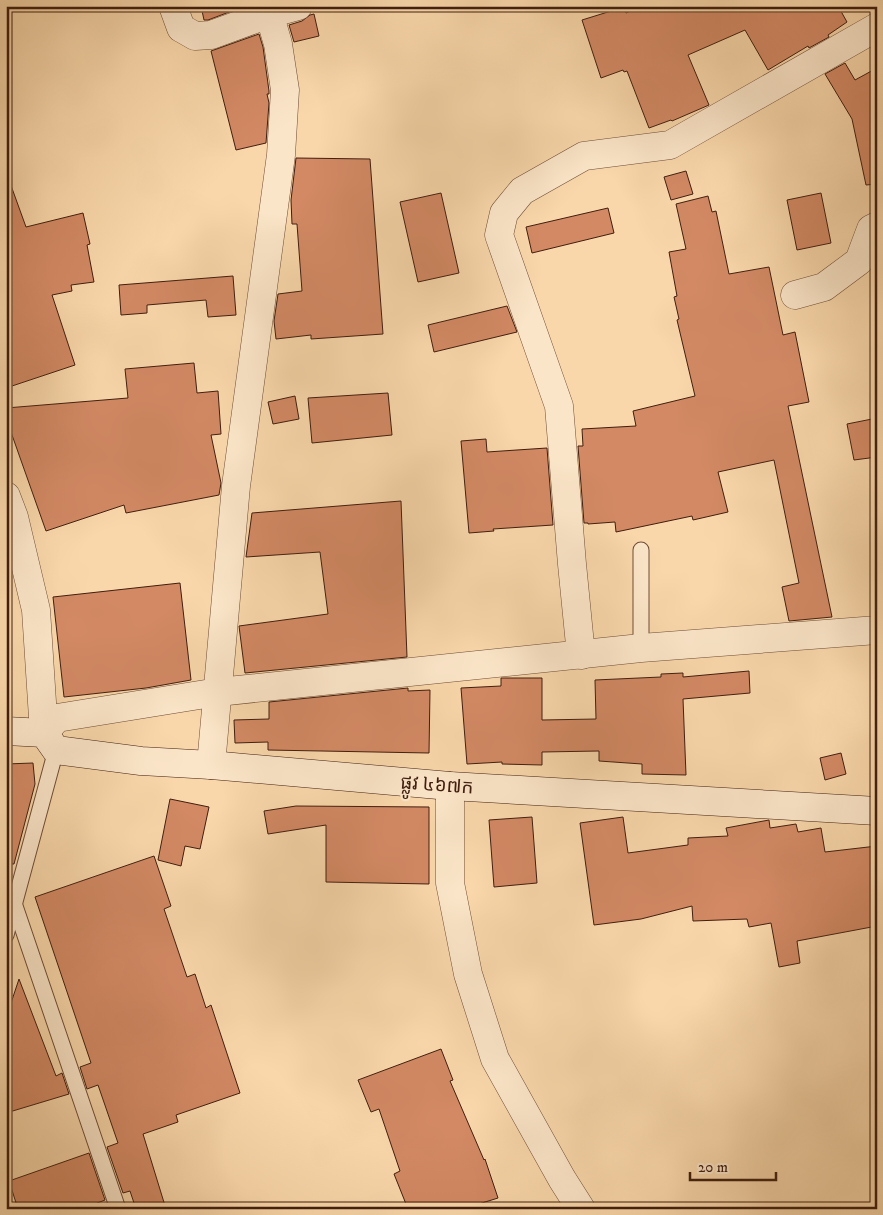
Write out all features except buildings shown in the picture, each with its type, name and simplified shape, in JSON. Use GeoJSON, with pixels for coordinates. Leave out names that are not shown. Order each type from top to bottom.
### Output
{"type":"FeatureCollection","features":[{"type":"Feature","properties":{"kind":"street"},"geometry":{"type":"LineString","coordinates":[[173,6],[181,28],[194,36],[210,35],[268,10],[298,6]]}},
{"type":"Feature","properties":{"kind":"street"},"geometry":{"type":"LineString","coordinates":[[212,765],[236,486],[281,155],[285,90],[278,44],[268,10]]}},
{"type":"Feature","properties":{"kind":"street"},"geometry":{"type":"LineString","coordinates":[[581,655],[559,406],[500,235],[504,213],[522,191],[584,156],[670,145],[877,27]]}},
{"type":"Feature","properties":{"kind":"street"},"geometry":{"type":"LineString","coordinates":[[795,296],[824,287],[858,261],[871,229],[877,226]]}},
{"type":"Feature","properties":{"kind":"street"},"geometry":{"type":"LineString","coordinates":[[6,496],[14,517],[36,610],[50,741]]}},
{"type":"Feature","properties":{"kind":"street"},"geometry":{"type":"LineString","coordinates":[[50,741],[57,718],[218,692],[641,648],[877,630]]}},
{"type":"Feature","properties":{"kind":"street","name":"ផ្លូវ ៤៦៧ក"},"geometry":{"type":"LineString","coordinates":[[6,731],[141,761],[212,765],[450,786],[877,811]]}},
{"type":"Feature","properties":{"kind":"street"},"geometry":{"type":"LineString","coordinates":[[450,786],[450,883],[468,974],[495,1059],[562,1179],[582,1209]]}},
{"type":"Feature","properties":{"kind":"lane"},"geometry":{"type":"LineString","coordinates":[[641,550],[641,648]]}},
{"type":"Feature","properties":{"kind":"lane"},"geometry":{"type":"LineString","coordinates":[[6,935],[15,906],[50,741]]}},
{"type":"Feature","properties":{"kind":"lane"},"geometry":{"type":"LineString","coordinates":[[15,906],[118,1209]]}}]}
